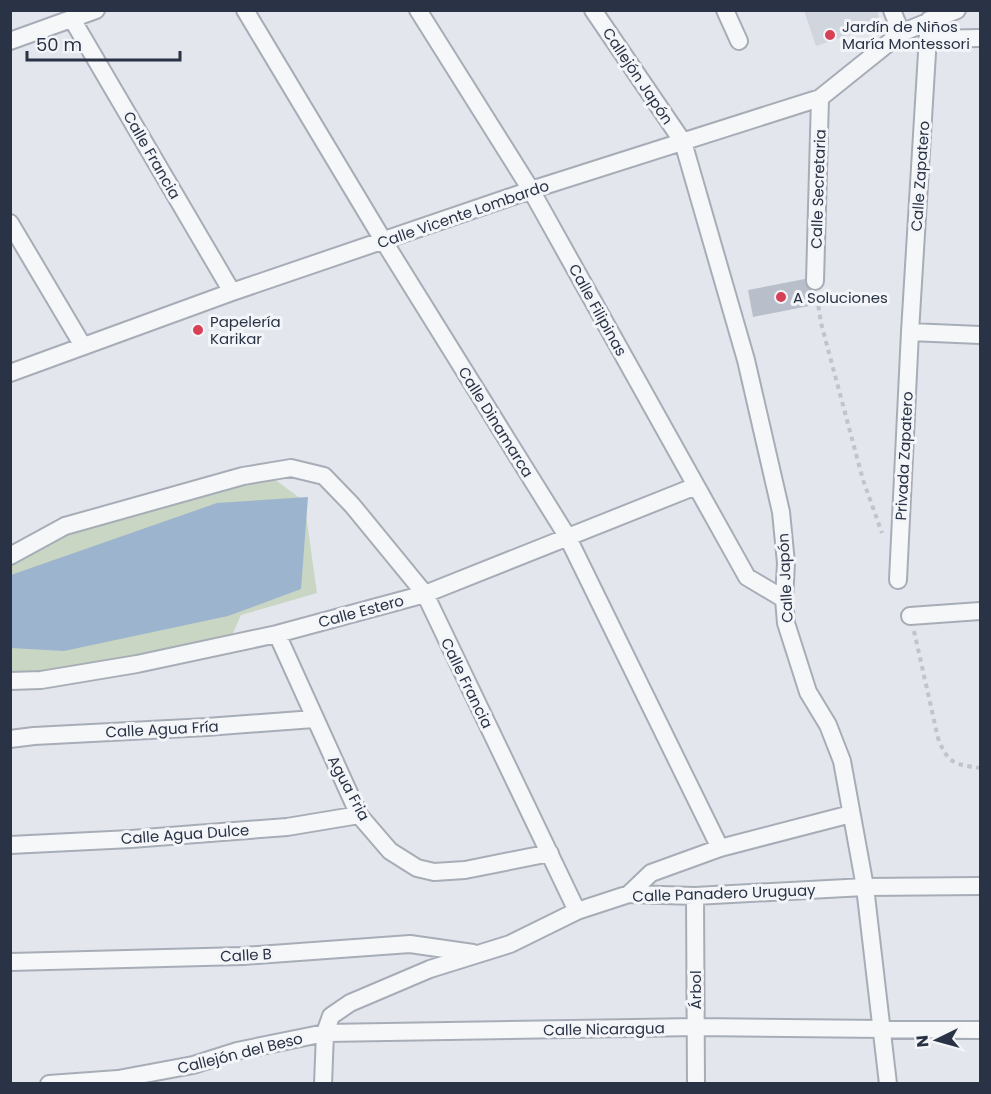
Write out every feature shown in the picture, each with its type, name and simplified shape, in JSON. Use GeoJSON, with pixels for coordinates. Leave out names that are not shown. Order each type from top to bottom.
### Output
{"type":"FeatureCollection","features":[{"type":"Feature","properties":{"kind":"street"},"geometry":{"type":"LineString","coordinates":[[10,40],[96,10]]}},
{"type":"Feature","properties":{"kind":"street","name":"Calle Dinamarca"},"geometry":{"type":"LineString","coordinates":[[244,10],[383,240],[567,536],[720,848]]}},
{"type":"Feature","properties":{"kind":"street","name":"Calle Filipinas"},"geometry":{"type":"LineString","coordinates":[[418,10],[531,190],[747,577],[784,599]]}},
{"type":"Feature","properties":{"kind":"street","name":"Callejón Japón"},"geometry":{"type":"LineString","coordinates":[[593,10],[682,142]]}},
{"type":"Feature","properties":{"kind":"street"},"geometry":{"type":"LineString","coordinates":[[725,10],[740,41]]}},
{"type":"Feature","properties":{"kind":"street"},"geometry":{"type":"LineString","coordinates":[[892,10],[901,33]]}},
{"type":"Feature","properties":{"kind":"street","name":"Calle Vicente Lombardo"},"geometry":{"type":"LineString","coordinates":[[10,374],[232,292],[383,240],[531,190],[820,98],[901,33],[957,10]]}},
{"type":"Feature","properties":{"kind":"street","name":"Calle Francia"},"geometry":{"type":"LineString","coordinates":[[72,19],[232,292]]}},
{"type":"Feature","properties":{"kind":"street","name":"Calle Zapatero"},"geometry":{"type":"LineString","coordinates":[[910,333],[929,20]]}},
{"type":"Feature","properties":{"kind":"street"},"geometry":{"type":"LineString","coordinates":[[929,39],[981,38]]}},
{"type":"Feature","properties":{"kind":"street","name":"Calle Secretaria"},"geometry":{"type":"LineString","coordinates":[[815,281],[820,98]]}},
{"type":"Feature","properties":{"kind":"street","name":"Calle Japón"},"geometry":{"type":"LineString","coordinates":[[682,142],[746,360],[781,512],[786,563],[784,599],[786,623],[808,692],[828,725],[842,761],[865,887],[888,1083]]}},
{"type":"Feature","properties":{"kind":"street"},"geometry":{"type":"LineString","coordinates":[[10,223],[83,346]]}},
{"type":"Feature","properties":{"kind":"street"},"geometry":{"type":"LineString","coordinates":[[910,333],[981,334]]}},
{"type":"Feature","properties":{"kind":"street","name":"Privada Zapatero"},"geometry":{"type":"LineString","coordinates":[[898,580],[910,333]]}},
{"type":"Feature","properties":{"kind":"street","name":"Calle Francia"},"geometry":{"type":"LineString","coordinates":[[10,556],[65,526],[243,476],[291,468],[324,476],[352,505],[424,594],[577,911]]}},
{"type":"Feature","properties":{"kind":"street","name":"Calle Estero"},"geometry":{"type":"LineString","coordinates":[[10,681],[41,680],[126,666],[277,634],[424,594],[696,486]]}},
{"type":"Feature","properties":{"kind":"street"},"geometry":{"type":"LineString","coordinates":[[910,615],[981,611]]}},
{"type":"Feature","properties":{"kind":"street","name":"Agua Fria"},"geometry":{"type":"LineString","coordinates":[[277,634],[360,815],[390,851],[417,868],[434,872],[465,870],[549,853]]}},
{"type":"Feature","properties":{"kind":"street","name":"Calle Agua Fría"},"geometry":{"type":"LineString","coordinates":[[10,739],[314,718]]}},
{"type":"Feature","properties":{"kind":"street"},"geometry":{"type":"LineString","coordinates":[[629,894],[651,873],[720,848],[851,814]]}},
{"type":"Feature","properties":{"kind":"street","name":"Calle Agua Dulce"},"geometry":{"type":"LineString","coordinates":[[10,845],[275,828],[360,815]]}},
{"type":"Feature","properties":{"kind":"street","name":"Calle Panadero Uruguay"},"geometry":{"type":"LineString","coordinates":[[325,1033],[331,1016],[350,1003],[430,969],[510,944],[577,911],[629,894],[695,897],[865,887],[981,886]]}},
{"type":"Feature","properties":{"kind":"street","name":"Árbol"},"geometry":{"type":"LineString","coordinates":[[695,897],[696,1083]]}},
{"type":"Feature","properties":{"kind":"street","name":"Calle B"},"geometry":{"type":"LineString","coordinates":[[10,962],[243,956],[410,944],[480,954]]}},
{"type":"Feature","properties":{"kind":"street","name":"Calle Nicaragua"},"geometry":{"type":"LineString","coordinates":[[325,1033],[696,1028],[981,1030]]}},
{"type":"Feature","properties":{"kind":"street"},"geometry":{"type":"LineString","coordinates":[[324,1083],[325,1033]]}},
{"type":"Feature","properties":{"kind":"street","name":"Callejón del Beso"},"geometry":{"type":"LineString","coordinates":[[48,1083],[129,1077],[193,1065],[237,1051],[325,1033]]}},
{"type":"Feature","properties":{"kind":"shaded area","name":"Jardín de Niños María Montessori"},"geometry":{"type":"Polygon","coordinates":[[[804,11],[877,11],[881,24],[816,46],[804,11]]]}},
{"type":"Feature","properties":{"kind":"green space"},"geometry":{"type":"Polygon","coordinates":[[[249,477],[274,479],[304,501],[317,593],[241,615],[229,642],[11,683],[11,549],[249,477]]]}},
{"type":"Feature","properties":{"kind":"water"},"geometry":{"type":"Polygon","coordinates":[[[308,497],[301,589],[228,616],[64,651],[11,648],[11,575],[217,503],[308,497]]]}},
{"type":"Feature","properties":{"kind":"building","name":"A Soluciones"},"geometry":{"type":"Polygon","coordinates":[[[810,278],[814,305],[753,317],[748,290],[810,278]]]}},
{"type":"Feature","properties":{"kind":"place","name":"Jardín de Niños María Montessori"},"geometry":{"type":"Point","coordinates":[830,35]}},
{"type":"Feature","properties":{"kind":"place","name":"A Soluciones"},"geometry":{"type":"Point","coordinates":[781,297]}},
{"type":"Feature","properties":{"kind":"place","name":"Papelería Karikar"},"geometry":{"type":"Point","coordinates":[198,330]}}]}
